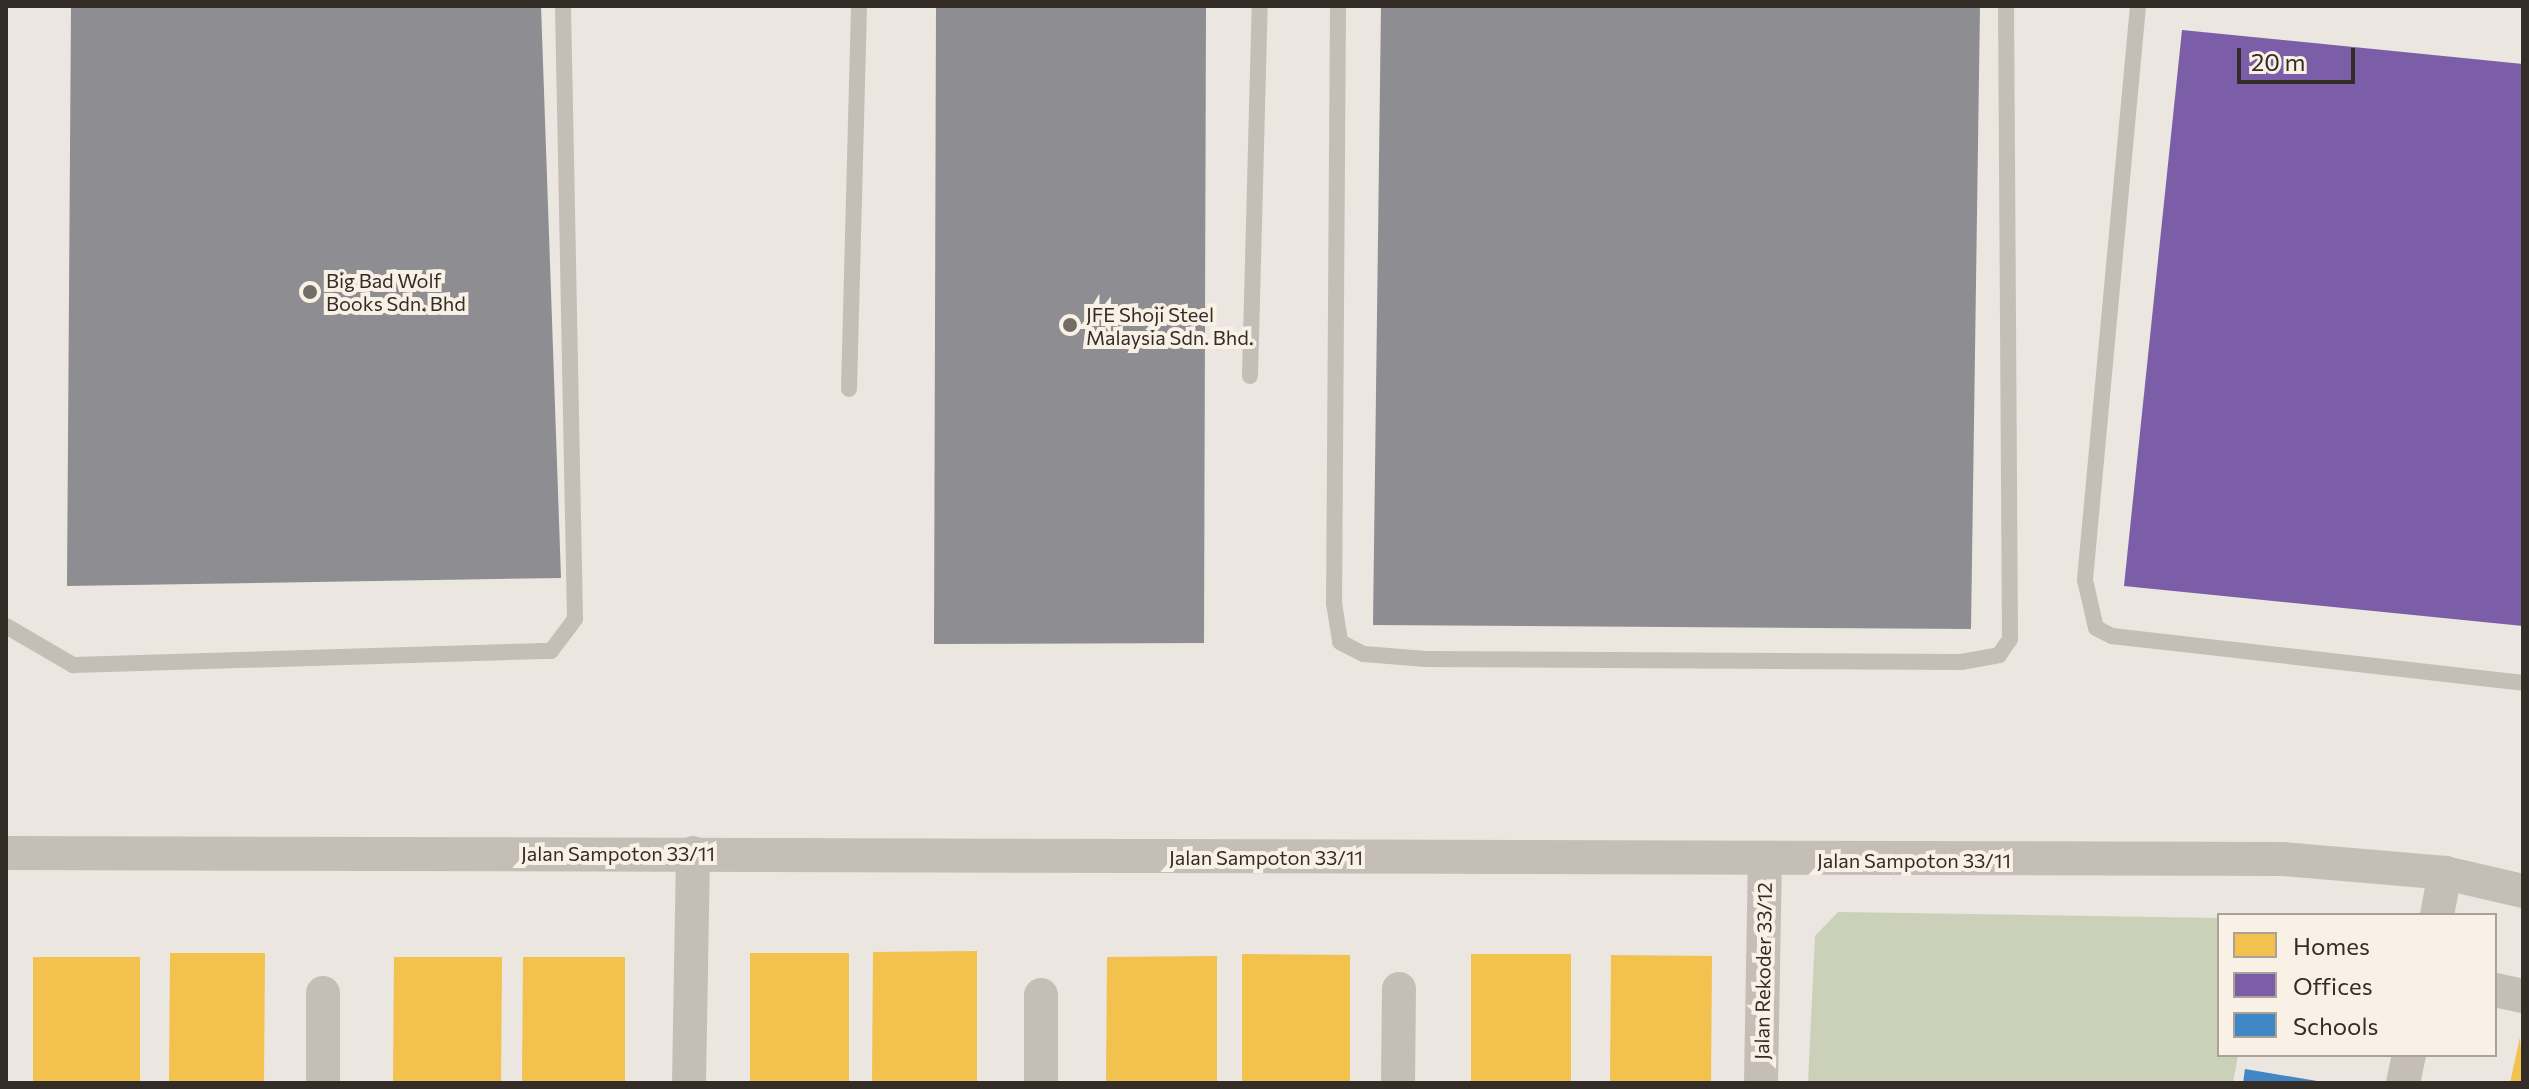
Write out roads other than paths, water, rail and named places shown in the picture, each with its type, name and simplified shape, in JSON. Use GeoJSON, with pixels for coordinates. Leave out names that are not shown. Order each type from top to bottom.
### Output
{"type":"FeatureCollection","features":[{"type":"Feature","properties":{"kind":"street","name":"Jalan Sampoton 33/11"},"geometry":{"type":"LineString","coordinates":[[6,853],[2283,859],[2445,873],[2523,891]]}},
{"type":"Feature","properties":{"kind":"street"},"geometry":{"type":"LineString","coordinates":[[689,1083],[693,853]]}},
{"type":"Feature","properties":{"kind":"street","name":"Jalan Rekoder 33/12"},"geometry":{"type":"LineString","coordinates":[[1761,1083],[1765,860]]}},
{"type":"Feature","properties":{"kind":"street"},"geometry":{"type":"LineString","coordinates":[[2437,913],[2445,873]]}},
{"type":"Feature","properties":{"kind":"street"},"geometry":{"type":"LineString","coordinates":[[1398,1083],[1399,989]]}},
{"type":"Feature","properties":{"kind":"street"},"geometry":{"type":"LineString","coordinates":[[2497,990],[2523,996]]}},
{"type":"Feature","properties":{"kind":"street"},"geometry":{"type":"LineString","coordinates":[[323,993],[323,1083]]}},
{"type":"Feature","properties":{"kind":"street"},"geometry":{"type":"LineString","coordinates":[[1041,995],[1041,1083]]}},
{"type":"Feature","properties":{"kind":"street"},"geometry":{"type":"LineString","coordinates":[[2403,1083],[2409,1057]]}},
{"type":"Feature","properties":{"kind":"lane"},"geometry":{"type":"LineString","coordinates":[[6,626],[73,665],[551,651],[575,619],[563,6]]}},
{"type":"Feature","properties":{"kind":"lane"},"geometry":{"type":"LineString","coordinates":[[849,389],[859,6]]}},
{"type":"Feature","properties":{"kind":"lane"},"geometry":{"type":"LineString","coordinates":[[1250,376],[1260,6]]}},
{"type":"Feature","properties":{"kind":"lane"},"geometry":{"type":"LineString","coordinates":[[1338,6],[1334,603],[1340,642],[1364,654],[1426,659],[1961,662],[1999,655],[2010,639],[2006,6]]}},
{"type":"Feature","properties":{"kind":"lane"},"geometry":{"type":"LineString","coordinates":[[2138,6],[2085,580],[2096,628],[2112,636],[2523,683]]}},
{"type":"Feature","properties":{"kind":"place","name":"Big Bad Wolf Books Sdn. Bhd"},"geometry":{"type":"Point","coordinates":[310,292]}},
{"type":"Feature","properties":{"kind":"place","name":"JFE Shoji Steel Malaysia Sdn. Bhd."},"geometry":{"type":"Point","coordinates":[1070,325]}}]}
